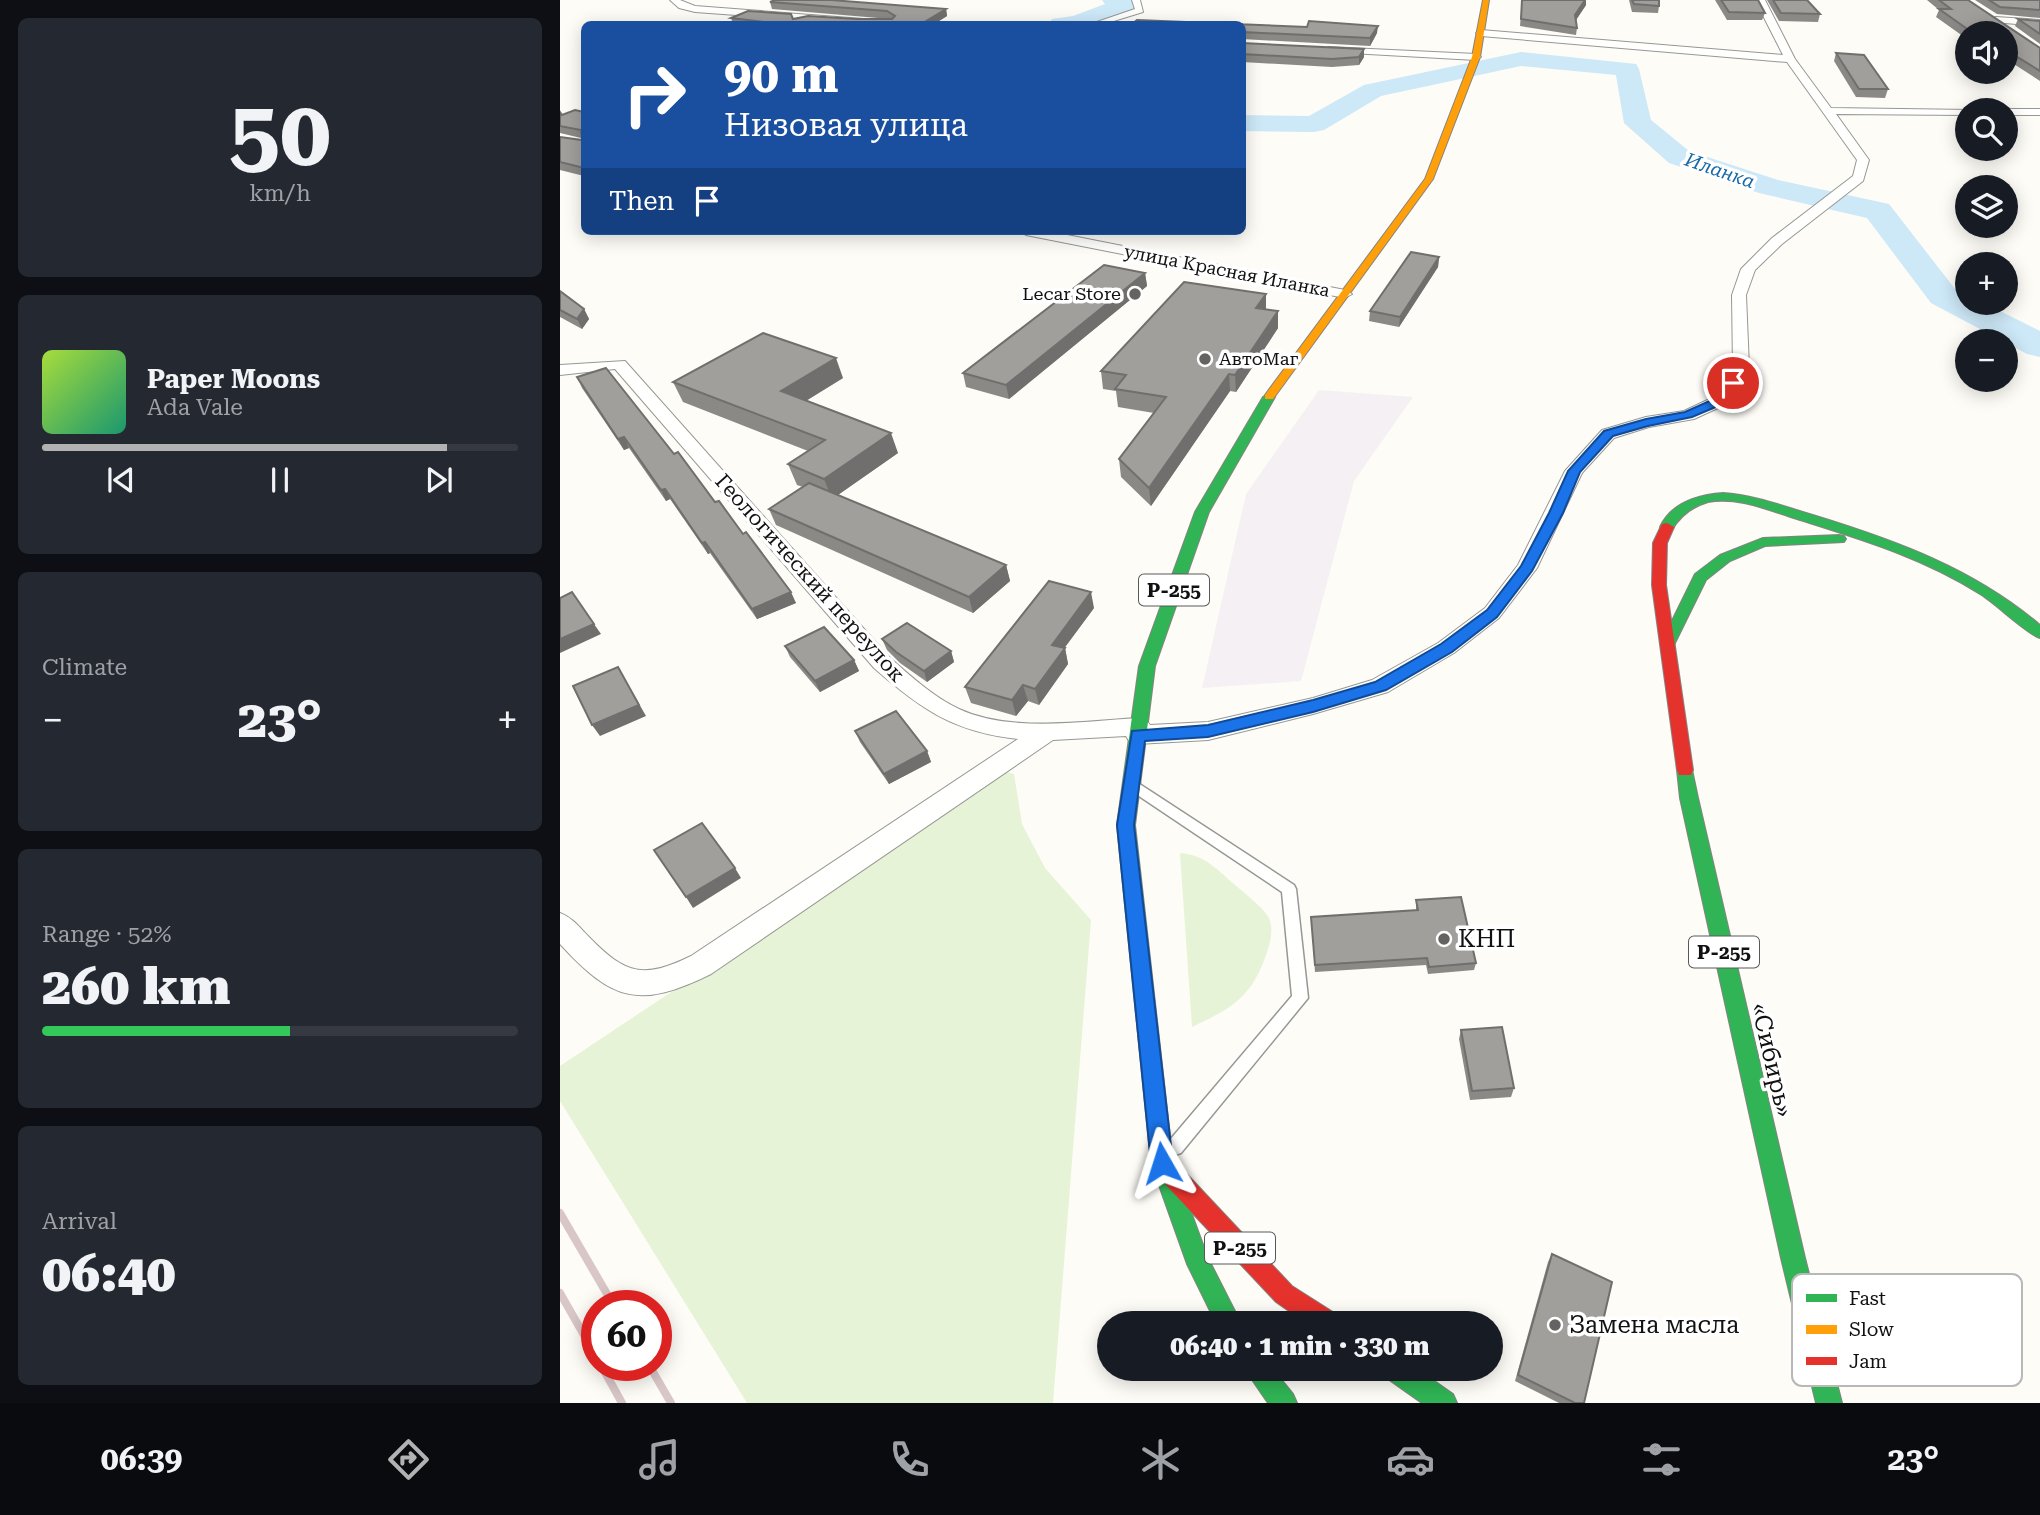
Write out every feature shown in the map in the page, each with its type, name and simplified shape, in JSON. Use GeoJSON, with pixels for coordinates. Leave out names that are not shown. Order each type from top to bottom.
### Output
{"type":"FeatureCollection","features":[{"type":"Feature","properties":{"kind":"main road","name":"Р-255"},"geometry":{"type":"LineString","coordinates":[[1223,1311],[1199,1264],[1162,1163],[1125,825],[1147,666],[1202,512],[1264,403],[1429,179],[1475,59],[1486,0]]}},
{"type":"Feature","properties":{"kind":"main road","name":"«Сибирь»"},"geometry":{"type":"LineString","coordinates":[[1797,1274],[1689,798],[1659,585],[1660,543],[1672,515],[1710,498],[1753,502],[1924,556],[1969,578],[2019,610],[2040,633]]}},
{"type":"Feature","properties":{"kind":"main road","name":"«Сибирь»"},"geometry":{"type":"LineString","coordinates":[[1668,643],[1700,577],[1725,558],[1763,542],[1812,538],[1875,540]]}},
{"type":"Feature","properties":{"kind":"main road","name":"Р-255"},"geometry":{"type":"LineString","coordinates":[[1162,1163],[1284,1294],[1309,1311]]}},
{"type":"Feature","properties":{"kind":"main road"},"geometry":{"type":"LineString","coordinates":[[1266,1381],[1284,1403]]}},
{"type":"Feature","properties":{"kind":"main road"},"geometry":{"type":"LineString","coordinates":[[1413,1381],[1444,1403]]}},
{"type":"Feature","properties":{"kind":"main road","name":"«Сибирь»"},"geometry":{"type":"LineString","coordinates":[[1825,1386],[1829,1403]]}},
{"type":"Feature","properties":{"kind":"street"},"geometry":{"type":"LineString","coordinates":[[674,0],[682,6],[695,9],[850,21]]}},
{"type":"Feature","properties":{"kind":"street"},"geometry":{"type":"LineString","coordinates":[[1760,0],[1790,59],[1828,111],[1955,112]]}},
{"type":"Feature","properties":{"kind":"street"},"geometry":{"type":"LineString","coordinates":[[1105,21],[1140,10],[1136,1]]}},
{"type":"Feature","properties":{"kind":"street"},"geometry":{"type":"LineString","coordinates":[[1985,13],[1996,20],[2040,23]]}},
{"type":"Feature","properties":{"kind":"street"},"geometry":{"type":"LineString","coordinates":[[1481,33],[1790,59]]}},
{"type":"Feature","properties":{"kind":"street"},"geometry":{"type":"LineString","coordinates":[[1325,49],[1475,59]]}},
{"type":"Feature","properties":{"kind":"street","name":"Геологический переулок"},"geometry":{"type":"LineString","coordinates":[[560,370],[619,364],[882,663],[924,699],[952,716],[983,726],[1050,730],[1208,731],[1313,706],[1380,686],[1446,648],[1492,614],[1527,568],[1556,513],[1574,471],[1608,434],[1646,422],[1688,415],[1726,398],[1741,368],[1739,305],[1748,269],[1777,241],[1843,193],[1859,178],[1863,160],[1828,111]]}},
{"type":"Feature","properties":{"kind":"street"},"geometry":{"type":"LineString","coordinates":[[2018,112],[2040,112]]}},
{"type":"Feature","properties":{"kind":"street","name":"улица Красная Иланка"},"geometry":{"type":"LineString","coordinates":[[1046,235],[1345,294]]}},
{"type":"Feature","properties":{"kind":"street"},"geometry":{"type":"LineString","coordinates":[[560,925],[596,963],[619,979],[640,985],[666,981],[701,965],[1050,730]]}},
{"type":"Feature","properties":{"kind":"lane"},"geometry":{"type":"LineString","coordinates":[[804,21],[811,18]]}},
{"type":"Feature","properties":{"kind":"lane"},"geometry":{"type":"LineString","coordinates":[[1131,783],[1289,889],[1300,998],[1162,1163]]}},
{"type":"Feature","properties":{"kind":"shaded area"},"geometry":{"type":"Polygon","coordinates":[[[1319,390],[1413,397],[1354,481],[1301,681],[1202,688],[1246,494],[1319,390]]]}},
{"type":"Feature","properties":{"kind":"green space"},"geometry":{"type":"Polygon","coordinates":[[[1003,771],[1014,774],[1022,824],[1045,868],[1091,920],[1053,1403],[747,1403],[560,1101],[560,1066],[1003,771]]]}},
{"type":"Feature","properties":{"kind":"green space"},"geometry":{"type":"Polygon","coordinates":[[[1180,853],[1203,859],[1215,868],[1263,909],[1271,927],[1266,955],[1247,992],[1218,1014],[1192,1027],[1180,853]]]}},
{"type":"Feature","properties":{"kind":"building"},"geometry":{"type":"Polygon","coordinates":[[[831,0],[946,9],[926,21],[756,21],[731,18],[748,11],[791,14],[793,19],[808,16],[892,19],[895,16],[887,11],[770,2],[831,0]]]}},
{"type":"Feature","properties":{"kind":"building"},"geometry":{"type":"Polygon","coordinates":[[[1522,0],[1585,0],[1575,15],[1577,28],[1521,19],[1522,0]]]}},
{"type":"Feature","properties":{"kind":"building"},"geometry":{"type":"Polygon","coordinates":[[[1632,0],[1659,0],[1659,6],[1634,4],[1632,0]]]}},
{"type":"Feature","properties":{"kind":"building"},"geometry":{"type":"Polygon","coordinates":[[[1721,0],[1758,0],[1765,13],[1729,12],[1721,0]]]}},
{"type":"Feature","properties":{"kind":"building"},"geometry":{"type":"Polygon","coordinates":[[[1773,0],[1807,0],[1820,14],[1781,13],[1773,0]]]}},
{"type":"Feature","properties":{"kind":"building"},"geometry":{"type":"Polygon","coordinates":[[[1939,0],[1968,0],[2000,21],[1956,21],[1939,9],[1951,9],[1939,0]]]}},
{"type":"Feature","properties":{"kind":"building"},"geometry":{"type":"Polygon","coordinates":[[[1989,0],[2040,0],[2040,10],[2000,7],[1989,0]]]}},
{"type":"Feature","properties":{"kind":"building"},"geometry":{"type":"Polygon","coordinates":[[[2018,19],[2040,21],[2040,34],[2018,19]]]}},
{"type":"Feature","properties":{"kind":"building"},"geometry":{"type":"Polygon","coordinates":[[[1309,21],[1378,26],[1370,38],[1246,32],[1246,24],[1307,27],[1309,21]]]}},
{"type":"Feature","properties":{"kind":"building"},"geometry":{"type":"Polygon","coordinates":[[[2018,33],[2040,48],[2040,71],[2018,57],[2018,33]]]}},
{"type":"Feature","properties":{"kind":"building"},"geometry":{"type":"Polygon","coordinates":[[[1246,43],[1364,49],[1359,57],[1332,59],[1246,54],[1246,43]]]}},
{"type":"Feature","properties":{"kind":"building"},"geometry":{"type":"Polygon","coordinates":[[[1836,53],[1864,55],[1888,89],[1859,89],[1836,53]]]}},
{"type":"Feature","properties":{"kind":"building"},"geometry":{"type":"Polygon","coordinates":[[[575,110],[581,111],[581,130],[560,126],[560,112],[562,115],[575,110]]]}},
{"type":"Feature","properties":{"kind":"building"},"geometry":{"type":"Polygon","coordinates":[[[560,137],[581,140],[581,167],[560,162],[560,137]]]}},
{"type":"Feature","properties":{"kind":"building"},"geometry":{"type":"Polygon","coordinates":[[[1411,252],[1439,257],[1400,317],[1370,311],[1411,252]]]}},
{"type":"Feature","properties":{"kind":"building"},"geometry":{"type":"Polygon","coordinates":[[[1104,265],[1145,273],[1006,385],[963,373],[1104,265]]]}},
{"type":"Feature","properties":{"kind":"building"},"geometry":{"type":"Polygon","coordinates":[[[1184,282],[1266,294],[1256,308],[1278,311],[1235,375],[1229,374],[1149,488],[1119,459],[1166,397],[1115,389],[1126,375],[1101,371],[1184,282]]]}},
{"type":"Feature","properties":{"kind":"building"},"geometry":{"type":"Polygon","coordinates":[[[560,291],[584,309],[577,319],[560,310],[560,291]]]}},
{"type":"Feature","properties":{"kind":"building"},"geometry":{"type":"Polygon","coordinates":[[[763,333],[836,358],[781,391],[891,433],[824,479],[788,464],[825,440],[673,382],[763,333]]]}},
{"type":"Feature","properties":{"kind":"building"},"geometry":{"type":"Polygon","coordinates":[[[606,368],[674,454],[678,452],[715,502],[719,501],[743,534],[746,532],[791,592],[752,609],[665,489],[661,490],[624,437],[618,439],[577,377],[606,368]]]}},
{"type":"Feature","properties":{"kind":"building"},"geometry":{"type":"Polygon","coordinates":[[[809,483],[1006,565],[969,597],[769,509],[809,483]]]}},
{"type":"Feature","properties":{"kind":"building"},"geometry":{"type":"Polygon","coordinates":[[[1049,581],[1091,592],[1052,645],[1065,648],[1035,689],[1023,685],[1012,700],[965,687],[1049,581]]]}},
{"type":"Feature","properties":{"kind":"building"},"geometry":{"type":"Polygon","coordinates":[[[572,592],[594,624],[560,639],[560,598],[572,592]]]}},
{"type":"Feature","properties":{"kind":"building"},"geometry":{"type":"Polygon","coordinates":[[[907,623],[951,651],[924,671],[882,639],[907,623]]]}},
{"type":"Feature","properties":{"kind":"building"},"geometry":{"type":"Polygon","coordinates":[[[824,627],[854,660],[815,681],[785,646],[824,627]]]}},
{"type":"Feature","properties":{"kind":"building"},"geometry":{"type":"Polygon","coordinates":[[[618,667],[639,705],[592,725],[573,686],[618,667]]]}},
{"type":"Feature","properties":{"kind":"building"},"geometry":{"type":"Polygon","coordinates":[[[896,711],[927,751],[884,774],[855,731],[896,711]]]}},
{"type":"Feature","properties":{"kind":"building"},"geometry":{"type":"Polygon","coordinates":[[[702,823],[735,868],[686,897],[654,850],[702,823]]]}},
{"type":"Feature","properties":{"kind":"building"},"geometry":{"type":"Polygon","coordinates":[[[1461,897],[1476,963],[1429,967],[1427,958],[1315,965],[1311,917],[1418,910],[1416,900],[1461,897]]]}},
{"type":"Feature","properties":{"kind":"building"},"geometry":{"type":"Polygon","coordinates":[[[1502,1027],[1514,1088],[1472,1091],[1461,1030],[1502,1027]]]}},
{"type":"Feature","properties":{"kind":"building"},"geometry":{"type":"Polygon","coordinates":[[[1552,1254],[1612,1282],[1584,1403],[1575,1403],[1518,1375],[1552,1254]]]}},
{"type":"Feature","properties":{"kind":"waterway","name":"Иланка"},"geometry":{"type":"LineString","coordinates":[[1080,21],[1127,4],[1113,0]]}},
{"type":"Feature","properties":{"kind":"waterway","name":"Иланка"},"geometry":{"type":"LineString","coordinates":[[1246,123],[1314,124],[1373,90],[1521,59],[1627,69],[1638,123],[1679,157],[1770,187],[1878,211],[1943,296],[2040,346]]}},
{"type":"Feature","properties":{"kind":"railway"},"geometry":{"type":"LineString","coordinates":[[560,1213],[605,1290]]}},
{"type":"Feature","properties":{"kind":"railway"},"geometry":{"type":"LineString","coordinates":[[560,1293],[581,1330]]}},
{"type":"Feature","properties":{"kind":"railway"},"geometry":{"type":"LineString","coordinates":[[610,1381],[622,1403]]}},
{"type":"Feature","properties":{"kind":"railway"},"geometry":{"type":"LineString","coordinates":[[658,1381],[671,1403]]}},
{"type":"Feature","properties":{"kind":"traffic: fast"},"geometry":{"type":"LineString","coordinates":[[1223,1311],[1199,1264],[1162,1163],[1126,825],[1147,666],[1202,512],[1269,397]]}},
{"type":"Feature","properties":{"kind":"traffic: fast"},"geometry":{"type":"LineString","coordinates":[[1667,527],[1672,515],[1706,499],[1723,497],[1758,503],[1868,537],[1930,561],[1987,591],[2040,633]]}},
{"type":"Feature","properties":{"kind":"traffic: fast"},"geometry":{"type":"LineString","coordinates":[[1668,643],[1700,577],[1725,558],[1763,542],[1839,539]]}},
{"type":"Feature","properties":{"kind":"traffic: fast"},"geometry":{"type":"LineString","coordinates":[[1685,770],[1689,798],[1797,1274]]}},
{"type":"Feature","properties":{"kind":"traffic: fast"},"geometry":{"type":"LineString","coordinates":[[1266,1381],[1284,1403]]}},
{"type":"Feature","properties":{"kind":"traffic: fast"},"geometry":{"type":"LineString","coordinates":[[1413,1381],[1444,1403]]}},
{"type":"Feature","properties":{"kind":"traffic: fast"},"geometry":{"type":"LineString","coordinates":[[1825,1386],[1829,1403]]}},
{"type":"Feature","properties":{"kind":"traffic: slow"},"geometry":{"type":"LineString","coordinates":[[1269,397],[1429,179],[1476,57],[1486,0]]}},
{"type":"Feature","properties":{"kind":"traffic: jam"},"geometry":{"type":"LineString","coordinates":[[1667,527],[1660,543],[1659,585],[1685,770]]}},
{"type":"Feature","properties":{"kind":"traffic: jam"},"geometry":{"type":"LineString","coordinates":[[1174,1177],[1284,1294],[1309,1311]]}},
{"type":"Feature","properties":{"kind":"place","name":"Lecar Store"},"geometry":{"type":"Point","coordinates":[1135,294]}},
{"type":"Feature","properties":{"kind":"place","name":"АвтоМаг"},"geometry":{"type":"Point","coordinates":[1205,359]}},
{"type":"Feature","properties":{"kind":"place","name":"КНП"},"geometry":{"type":"Point","coordinates":[1444,939]}},
{"type":"Feature","properties":{"kind":"place","name":"Замена масла"},"geometry":{"type":"Point","coordinates":[1555,1325]}},
{"type":"Feature","properties":{"kind":"route"},"geometry":{"type":"LineString","coordinates":[[1162,1163],[1125,825],[1137,735],[1208,731],[1313,706],[1380,686],[1446,648],[1492,614],[1527,568],[1556,513],[1574,471],[1608,434],[1646,422],[1688,415],[1726,398],[1733,383]]}}]}
